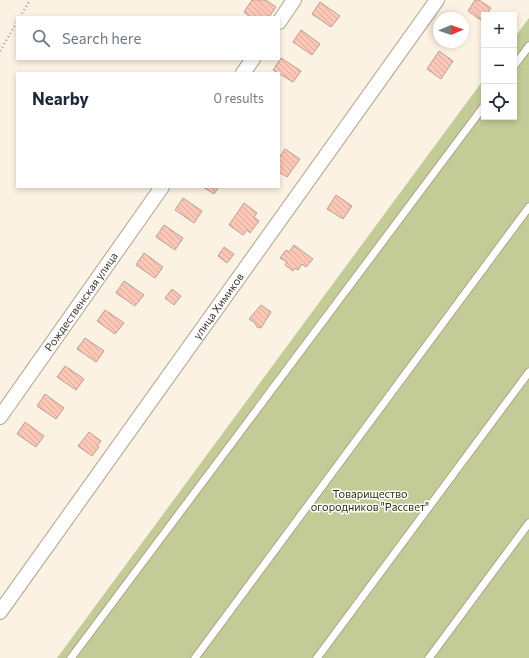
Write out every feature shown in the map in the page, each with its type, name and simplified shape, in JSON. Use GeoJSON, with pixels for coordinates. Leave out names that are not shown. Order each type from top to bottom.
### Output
{"type":"FeatureCollection","features":[{"type":"Feature","properties":{"kind":"street"},"geometry":{"type":"LineString","coordinates":[[280,21],[294,0]]}},
{"type":"Feature","properties":{"kind":"street","name":"улица Химиков"},"geometry":{"type":"LineString","coordinates":[[0,612],[436,0]]}},
{"type":"Feature","properties":{"kind":"street"},"geometry":{"type":"LineString","coordinates":[[244,72],[252,60]]}},
{"type":"Feature","properties":{"kind":"street","name":"Рождественская улица"},"geometry":{"type":"LineString","coordinates":[[0,417],[161,188]]}},
{"type":"Feature","properties":{"kind":"lane"},"geometry":{"type":"LineString","coordinates":[[517,62],[529,46]]}},
{"type":"Feature","properties":{"kind":"lane"},"geometry":{"type":"LineString","coordinates":[[71,658],[481,110]]}},
{"type":"Feature","properties":{"kind":"lane"},"geometry":{"type":"LineString","coordinates":[[195,658],[529,207]]}},
{"type":"Feature","properties":{"kind":"lane"},"geometry":{"type":"LineString","coordinates":[[317,658],[529,372]]}},
{"type":"Feature","properties":{"kind":"lane"},"geometry":{"type":"LineString","coordinates":[[429,658],[529,523]]}},
{"type":"Feature","properties":{"kind":"path"},"geometry":{"type":"LineString","coordinates":[[21,16],[30,0]]}},
{"type":"Feature","properties":{"kind":"path"},"geometry":{"type":"LineString","coordinates":[[0,52],[16,24]]}},
{"type":"Feature","properties":{"kind":"green space","name":"Товарищество огородников \"Рассвет\""},"geometry":{"type":"Polygon","coordinates":[[[529,18],[529,658],[57,658],[481,83],[481,120],[517,120],[517,34],[529,18]]]}},
{"type":"Feature","properties":{"kind":"building"},"geometry":{"type":"Polygon","coordinates":[[[252,0],[266,0],[276,7],[270,16],[249,16],[244,12],[252,0]]]}},
{"type":"Feature","properties":{"kind":"building"},"geometry":{"type":"Polygon","coordinates":[[[475,0],[479,0],[491,8],[488,12],[481,12],[481,20],[468,11],[475,0]]]}},
{"type":"Feature","properties":{"kind":"building"},"geometry":{"type":"Polygon","coordinates":[[[320,2],[340,16],[331,27],[312,14],[320,2]]]}},
{"type":"Feature","properties":{"kind":"building"},"geometry":{"type":"Polygon","coordinates":[[[301,30],[320,44],[312,55],[293,42],[301,30]]]}},
{"type":"Feature","properties":{"kind":"building"},"geometry":{"type":"Polygon","coordinates":[[[439,51],[453,61],[441,79],[427,69],[439,51]]]}},
{"type":"Feature","properties":{"kind":"building"},"geometry":{"type":"Polygon","coordinates":[[[281,58],[301,71],[293,82],[280,74],[280,72],[273,70],[281,58]]]}},
{"type":"Feature","properties":{"kind":"building"},"geometry":{"type":"Polygon","coordinates":[[[285,149],[300,159],[287,177],[280,173],[280,156],[285,149]]]}},
{"type":"Feature","properties":{"kind":"building"},"geometry":{"type":"Polygon","coordinates":[[[205,188],[218,188],[214,194],[205,188]]]}},
{"type":"Feature","properties":{"kind":"building"},"geometry":{"type":"Polygon","coordinates":[[[336,195],[352,206],[343,219],[327,209],[336,195]]]}},
{"type":"Feature","properties":{"kind":"building"},"geometry":{"type":"Polygon","coordinates":[[[183,198],[202,211],[194,223],[175,210],[183,198]]]}},
{"type":"Feature","properties":{"kind":"building"},"geometry":{"type":"Polygon","coordinates":[[[244,203],[257,213],[254,217],[259,221],[250,233],[247,230],[243,235],[229,225],[244,203]]]}},
{"type":"Feature","properties":{"kind":"building"},"geometry":{"type":"Polygon","coordinates":[[[164,225],[183,238],[175,250],[156,237],[164,225]]]}},
{"type":"Feature","properties":{"kind":"building"},"geometry":{"type":"Polygon","coordinates":[[[294,245],[313,259],[306,267],[302,264],[298,270],[295,268],[293,271],[285,265],[287,262],[280,258],[286,250],[289,252],[294,245]]]}},
{"type":"Feature","properties":{"kind":"building"},"geometry":{"type":"Polygon","coordinates":[[[224,247],[234,254],[227,263],[218,256],[224,247]]]}},
{"type":"Feature","properties":{"kind":"building"},"geometry":{"type":"Polygon","coordinates":[[[144,253],[163,267],[155,278],[136,265],[144,253]]]}},
{"type":"Feature","properties":{"kind":"building"},"geometry":{"type":"Polygon","coordinates":[[[124,281],[144,295],[135,306],[116,293],[124,281]]]}},
{"type":"Feature","properties":{"kind":"building"},"geometry":{"type":"Polygon","coordinates":[[[172,289],[181,296],[174,305],[165,298],[172,289]]]}},
{"type":"Feature","properties":{"kind":"building"},"geometry":{"type":"Polygon","coordinates":[[[261,305],[271,312],[261,328],[257,327],[255,323],[249,319],[261,305]]]}},
{"type":"Feature","properties":{"kind":"building"},"geometry":{"type":"Polygon","coordinates":[[[105,310],[124,323],[115,334],[97,321],[105,310]]]}},
{"type":"Feature","properties":{"kind":"building"},"geometry":{"type":"Polygon","coordinates":[[[85,338],[104,351],[96,362],[77,349],[85,338]]]}},
{"type":"Feature","properties":{"kind":"building"},"geometry":{"type":"Polygon","coordinates":[[[65,366],[84,379],[76,390],[57,377],[65,366]]]}},
{"type":"Feature","properties":{"kind":"building"},"geometry":{"type":"Polygon","coordinates":[[[45,394],[64,408],[56,419],[37,406],[45,394]]]}},
{"type":"Feature","properties":{"kind":"building"},"geometry":{"type":"Polygon","coordinates":[[[25,422],[44,436],[36,447],[17,434],[25,422]]]}},
{"type":"Feature","properties":{"kind":"building"},"geometry":{"type":"Polygon","coordinates":[[[89,432],[101,441],[97,446],[99,447],[92,456],[78,446],[89,432]]]}}]}
